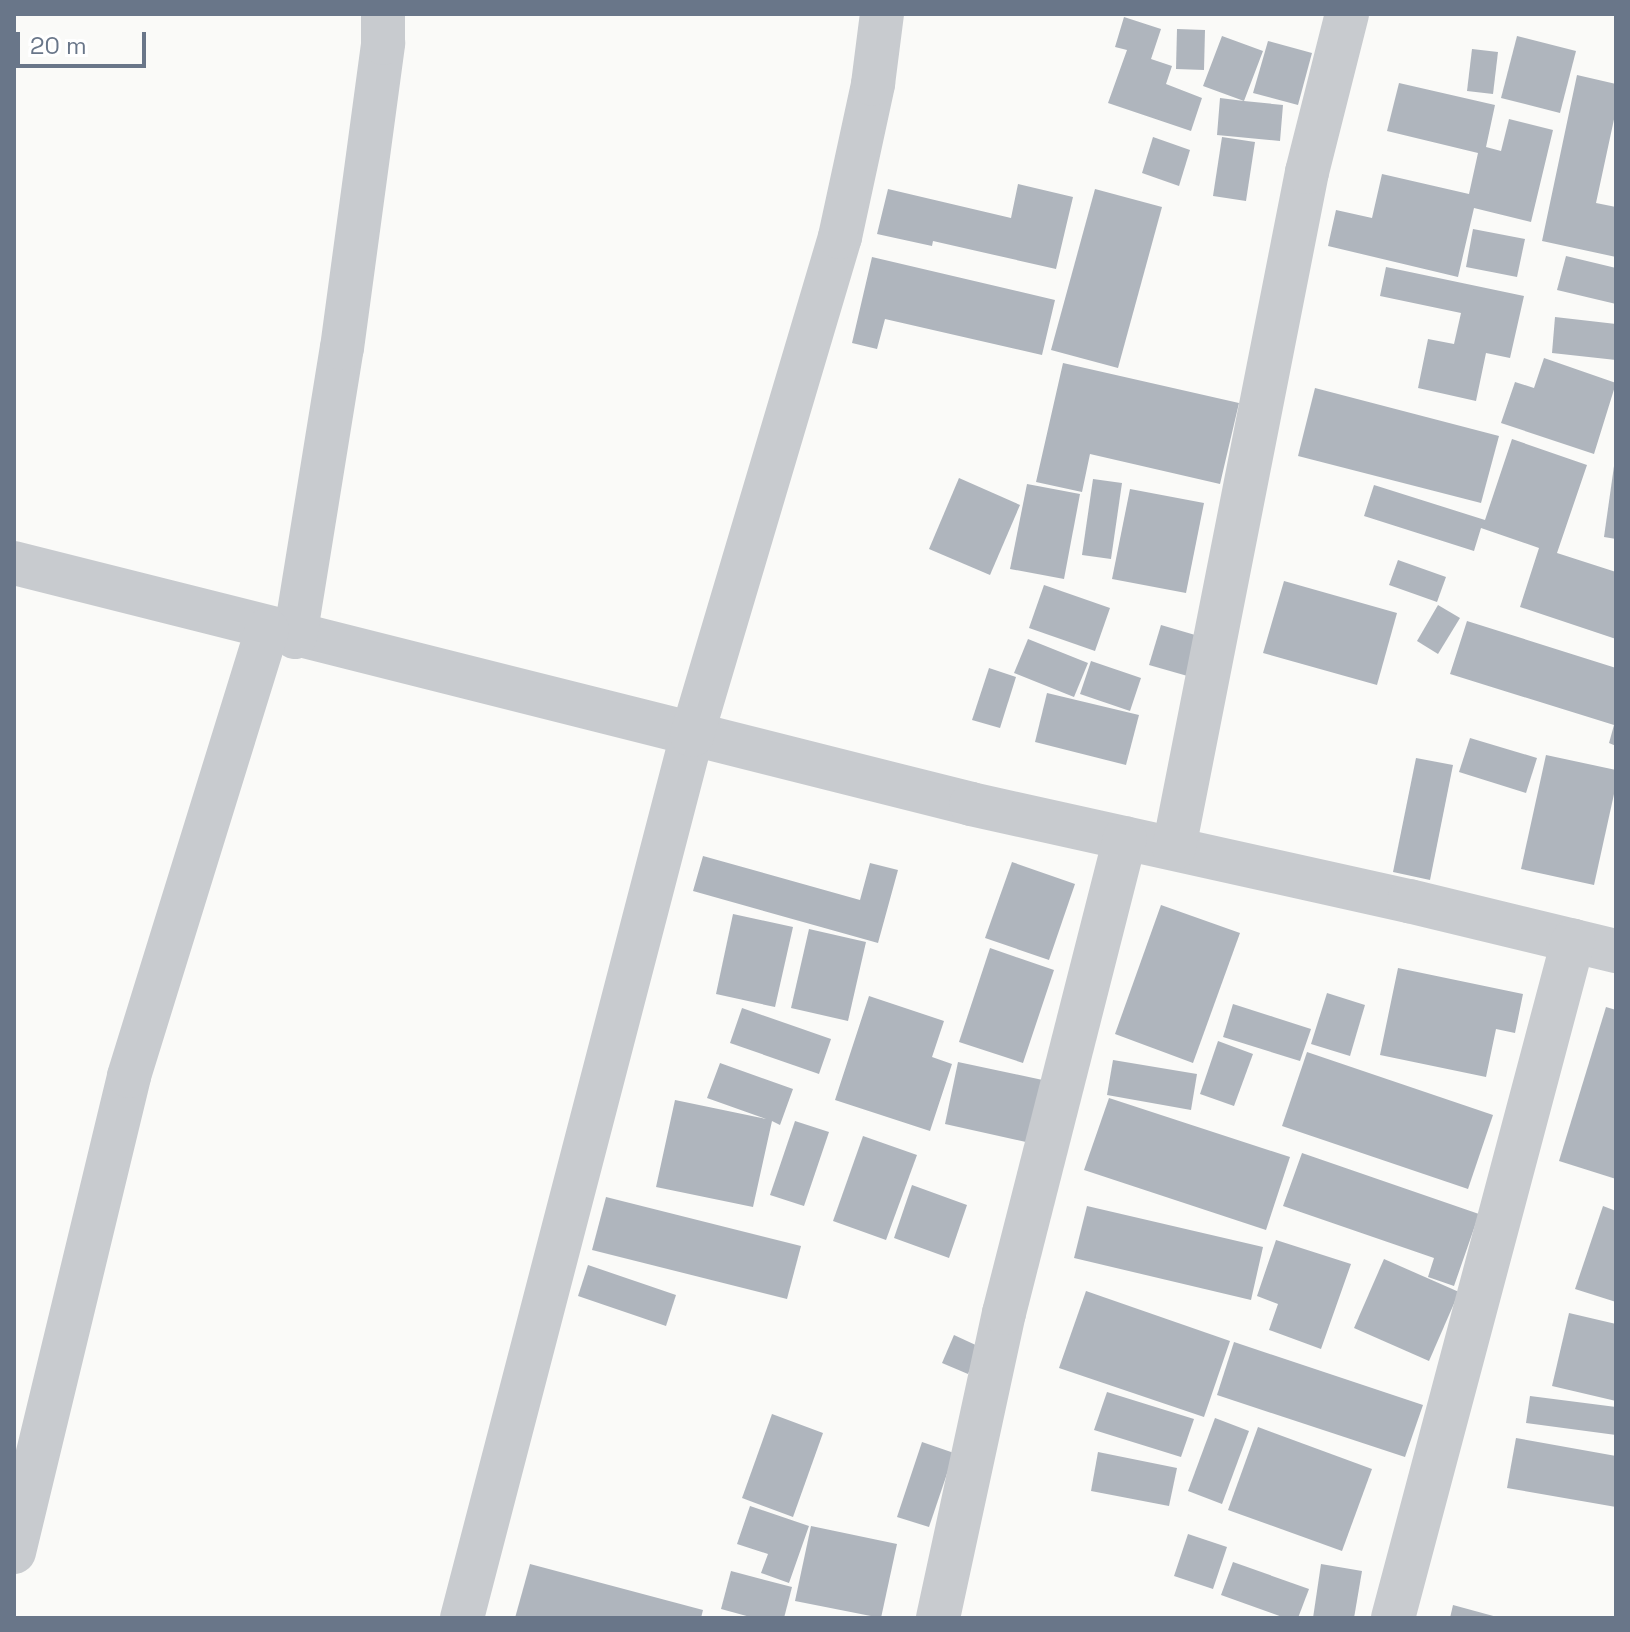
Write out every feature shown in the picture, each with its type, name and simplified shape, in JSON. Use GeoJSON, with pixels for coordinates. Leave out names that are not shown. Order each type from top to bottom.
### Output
{"type":"FeatureCollection","features":[{"type":"Feature","properties":{"kind":"street"},"geometry":{"type":"LineString","coordinates":[[14,1552],[129,1076],[281,633],[342,348],[383,43],[383,14]]}},
{"type":"Feature","properties":{"kind":"street"},"geometry":{"type":"LineString","coordinates":[[462,1618],[692,735],[840,237],[873,84],[882,14]]}},
{"type":"Feature","properties":{"kind":"street"},"geometry":{"type":"LineString","coordinates":[[1174,848],[1307,172],[1347,14]]}},
{"type":"Feature","properties":{"kind":"street"},"geometry":{"type":"LineString","coordinates":[[14,563],[692,735],[1616,951]]}},
{"type":"Feature","properties":{"kind":"street"},"geometry":{"type":"LineString","coordinates":[[938,1618],[1004,1313],[1125,838]]}},
{"type":"Feature","properties":{"kind":"street"},"geometry":{"type":"LineString","coordinates":[[1393,1618],[1573,941]]}},
{"type":"Feature","properties":{"kind":"building"},"geometry":{"type":"Polygon","coordinates":[[[1124,17],[1161,29],[1151,59],[1172,66],[1166,84],[1202,98],[1191,131],[1108,103],[1127,50],[1115,47],[1124,17]]]}},
{"type":"Feature","properties":{"kind":"building"},"geometry":{"type":"Polygon","coordinates":[[[1177,29],[1205,30],[1204,70],[1176,69],[1177,29]]]}},
{"type":"Feature","properties":{"kind":"building"},"geometry":{"type":"Polygon","coordinates":[[[1222,36],[1263,51],[1244,101],[1203,86],[1222,36]]]}},
{"type":"Feature","properties":{"kind":"building"},"geometry":{"type":"Polygon","coordinates":[[[1517,36],[1576,51],[1560,113],[1501,98],[1517,36]]]}},
{"type":"Feature","properties":{"kind":"building"},"geometry":{"type":"Polygon","coordinates":[[[1268,41],[1312,53],[1298,105],[1253,93],[1268,41]]]}},
{"type":"Feature","properties":{"kind":"building"},"geometry":{"type":"Polygon","coordinates":[[[1472,49],[1498,52],[1493,94],[1467,91],[1472,49]]]}},
{"type":"Feature","properties":{"kind":"building"},"geometry":{"type":"Polygon","coordinates":[[[1577,75],[1616,84],[1616,110],[1596,203],[1616,207],[1616,257],[1542,241],[1577,75]]]}},
{"type":"Feature","properties":{"kind":"building"},"geometry":{"type":"Polygon","coordinates":[[[1399,83],[1495,105],[1486,147],[1501,151],[1509,119],[1553,130],[1531,222],[1474,208],[1458,277],[1328,246],[1336,210],[1372,218],[1382,174],[1469,194],[1478,153],[1387,131],[1399,83]]]}},
{"type":"Feature","properties":{"kind":"building"},"geometry":{"type":"Polygon","coordinates":[[[1220,98],[1283,105],[1280,141],[1217,135],[1220,98]]]}},
{"type":"Feature","properties":{"kind":"building"},"geometry":{"type":"Polygon","coordinates":[[[1153,137],[1190,150],[1179,186],[1142,173],[1153,137]]]}},
{"type":"Feature","properties":{"kind":"building"},"geometry":{"type":"Polygon","coordinates":[[[1222,137],[1255,142],[1246,201],[1213,196],[1222,137]]]}},
{"type":"Feature","properties":{"kind":"building"},"geometry":{"type":"Polygon","coordinates":[[[1018,184],[1073,197],[1056,269],[933,241],[932,246],[877,234],[888,189],[1011,218],[1018,184]]]}},
{"type":"Feature","properties":{"kind":"building"},"geometry":{"type":"Polygon","coordinates":[[[1095,189],[1162,207],[1118,368],[1051,350],[1095,189]]]}},
{"type":"Feature","properties":{"kind":"building"},"geometry":{"type":"Polygon","coordinates":[[[1473,229],[1525,239],[1517,277],[1466,267],[1473,229]]]}},
{"type":"Feature","properties":{"kind":"building"},"geometry":{"type":"Polygon","coordinates":[[[1566,256],[1616,268],[1616,304],[1557,290],[1566,256]]]}},
{"type":"Feature","properties":{"kind":"building"},"geometry":{"type":"Polygon","coordinates":[[[872,257],[1055,300],[1042,355],[885,319],[877,349],[852,343],[872,257]]]}},
{"type":"Feature","properties":{"kind":"building"},"geometry":{"type":"Polygon","coordinates":[[[1386,267],[1524,296],[1510,358],[1486,353],[1476,401],[1418,388],[1428,339],[1454,344],[1461,313],[1380,296],[1386,267]]]}},
{"type":"Feature","properties":{"kind":"building"},"geometry":{"type":"Polygon","coordinates":[[[1555,317],[1616,324],[1616,360],[1552,353],[1555,317]]]}},
{"type":"Feature","properties":{"kind":"building"},"geometry":{"type":"Polygon","coordinates":[[[1544,358],[1616,383],[1594,454],[1501,423],[1515,382],[1534,388],[1544,358]]]}},
{"type":"Feature","properties":{"kind":"building"},"geometry":{"type":"Polygon","coordinates":[[[1063,363],[1239,403],[1220,484],[1090,454],[1082,492],[1036,482],[1063,363]]]}},
{"type":"Feature","properties":{"kind":"building"},"geometry":{"type":"Polygon","coordinates":[[[1315,388],[1499,436],[1481,503],[1298,456],[1315,388]]]}},
{"type":"Feature","properties":{"kind":"building"},"geometry":{"type":"Polygon","coordinates":[[[1512,439],[1587,465],[1557,553],[1616,572],[1616,639],[1520,607],[1539,548],[1481,528],[1474,551],[1364,516],[1374,485],[1485,520],[1512,439]]]}},
{"type":"Feature","properties":{"kind":"building"},"geometry":{"type":"Polygon","coordinates":[[[1616,466],[1616,539],[1604,537],[1616,466]]]}},
{"type":"Feature","properties":{"kind":"building"},"geometry":{"type":"Polygon","coordinates":[[[959,478],[1020,505],[990,575],[929,549],[959,478]]]}},
{"type":"Feature","properties":{"kind":"building"},"geometry":{"type":"Polygon","coordinates":[[[1093,479],[1122,483],[1111,559],[1082,555],[1093,479]]]}},
{"type":"Feature","properties":{"kind":"building"},"geometry":{"type":"Polygon","coordinates":[[[1027,484],[1080,494],[1064,579],[1010,569],[1027,484]]]}},
{"type":"Feature","properties":{"kind":"building"},"geometry":{"type":"Polygon","coordinates":[[[1130,489],[1204,503],[1186,593],[1112,579],[1130,489]]]}},
{"type":"Feature","properties":{"kind":"building"},"geometry":{"type":"Polygon","coordinates":[[[1398,560],[1446,577],[1437,602],[1389,585],[1398,560]]]}},
{"type":"Feature","properties":{"kind":"building"},"geometry":{"type":"Polygon","coordinates":[[[1284,581],[1397,613],[1377,685],[1263,653],[1284,581]]]}},
{"type":"Feature","properties":{"kind":"building"},"geometry":{"type":"Polygon","coordinates":[[[1044,585],[1110,608],[1095,651],[1029,628],[1044,585]]]}},
{"type":"Feature","properties":{"kind":"building"},"geometry":{"type":"Polygon","coordinates":[[[1438,605],[1460,618],[1438,654],[1417,641],[1438,605]]]}},
{"type":"Feature","properties":{"kind":"building"},"geometry":{"type":"Polygon","coordinates":[[[1467,621],[1616,668],[1616,746],[1609,743],[1614,725],[1450,674],[1467,621]]]}},
{"type":"Feature","properties":{"kind":"building"},"geometry":{"type":"Polygon","coordinates":[[[1161,625],[1202,637],[1191,677],[1149,665],[1161,625]]]}},
{"type":"Feature","properties":{"kind":"building"},"geometry":{"type":"Polygon","coordinates":[[[1028,639],[1088,663],[1074,697],[1014,673],[1028,639]]]}},
{"type":"Feature","properties":{"kind":"building"},"geometry":{"type":"Polygon","coordinates":[[[1091,661],[1141,678],[1130,711],[1080,694],[1091,661]]]}},
{"type":"Feature","properties":{"kind":"building"},"geometry":{"type":"Polygon","coordinates":[[[989,668],[1016,677],[1000,728],[972,720],[989,668]]]}},
{"type":"Feature","properties":{"kind":"building"},"geometry":{"type":"Polygon","coordinates":[[[1047,693],[1139,715],[1126,765],[1035,742],[1047,693]]]}},
{"type":"Feature","properties":{"kind":"building"},"geometry":{"type":"Polygon","coordinates":[[[1470,738],[1537,758],[1526,793],[1459,772],[1470,738]]]}},
{"type":"Feature","properties":{"kind":"building"},"geometry":{"type":"Polygon","coordinates":[[[1546,755],[1616,770],[1616,785],[1594,885],[1521,869],[1546,755]]]}},
{"type":"Feature","properties":{"kind":"building"},"geometry":{"type":"Polygon","coordinates":[[[1416,758],[1453,765],[1430,880],[1393,872],[1416,758]]]}},
{"type":"Feature","properties":{"kind":"building"},"geometry":{"type":"Polygon","coordinates":[[[703,856],[860,900],[870,863],[898,870],[878,943],[693,891],[703,856]]]}},
{"type":"Feature","properties":{"kind":"building"},"geometry":{"type":"Polygon","coordinates":[[[1012,862],[1075,884],[1049,960],[985,938],[1012,862]]]}},
{"type":"Feature","properties":{"kind":"building"},"geometry":{"type":"Polygon","coordinates":[[[1161,905],[1240,933],[1193,1063],[1115,1034],[1161,905]]]}},
{"type":"Feature","properties":{"kind":"building"},"geometry":{"type":"Polygon","coordinates":[[[733,914],[793,927],[775,1007],[716,994],[733,914]]]}},
{"type":"Feature","properties":{"kind":"building"},"geometry":{"type":"Polygon","coordinates":[[[809,929],[866,942],[848,1021],[791,1008],[809,929]]]}},
{"type":"Feature","properties":{"kind":"building"},"geometry":{"type":"Polygon","coordinates":[[[990,948],[1054,970],[1023,1063],[959,1042],[990,948]]]}},
{"type":"Feature","properties":{"kind":"building"},"geometry":{"type":"Polygon","coordinates":[[[1398,968],[1523,994],[1515,1033],[1496,1029],[1486,1077],[1380,1055],[1398,968]]]}},
{"type":"Feature","properties":{"kind":"building"},"geometry":{"type":"Polygon","coordinates":[[[1327,993],[1365,1005],[1350,1056],[1311,1044],[1327,993]]]}},
{"type":"Feature","properties":{"kind":"building"},"geometry":{"type":"Polygon","coordinates":[[[869,996],[944,1021],[932,1057],[952,1064],[930,1131],[835,1100],[869,996]]]}},
{"type":"Feature","properties":{"kind":"building"},"geometry":{"type":"Polygon","coordinates":[[[1233,1004],[1311,1029],[1300,1061],[1223,1037],[1233,1004]]]}},
{"type":"Feature","properties":{"kind":"building"},"geometry":{"type":"Polygon","coordinates":[[[1606,1007],[1616,1010],[1616,1179],[1559,1161],[1606,1007]]]}},
{"type":"Feature","properties":{"kind":"building"},"geometry":{"type":"Polygon","coordinates":[[[742,1008],[831,1039],[819,1074],[730,1043],[742,1008]]]}},
{"type":"Feature","properties":{"kind":"building"},"geometry":{"type":"Polygon","coordinates":[[[1218,1041],[1253,1054],[1234,1106],[1200,1094],[1218,1041]]]}},
{"type":"Feature","properties":{"kind":"building"},"geometry":{"type":"Polygon","coordinates":[[[1307,1052],[1493,1115],[1468,1189],[1282,1126],[1307,1052]]]}},
{"type":"Feature","properties":{"kind":"building"},"geometry":{"type":"Polygon","coordinates":[[[1113,1060],[1197,1074],[1191,1110],[1107,1095],[1113,1060]]]}},
{"type":"Feature","properties":{"kind":"building"},"geometry":{"type":"Polygon","coordinates":[[[958,1062],[1052,1082],[1039,1145],[945,1124],[958,1062]]]}},
{"type":"Feature","properties":{"kind":"building"},"geometry":{"type":"Polygon","coordinates":[[[720,1063],[793,1089],[780,1125],[772,1121],[753,1207],[656,1187],[675,1100],[766,1119],[707,1098],[720,1063]]]}},
{"type":"Feature","properties":{"kind":"building"},"geometry":{"type":"Polygon","coordinates":[[[1109,1098],[1290,1157],[1266,1230],[1084,1170],[1109,1098]]]}},
{"type":"Feature","properties":{"kind":"building"},"geometry":{"type":"Polygon","coordinates":[[[795,1121],[829,1132],[804,1206],[770,1195],[795,1121]]]}},
{"type":"Feature","properties":{"kind":"building"},"geometry":{"type":"Polygon","coordinates":[[[863,1136],[917,1155],[886,1240],[833,1221],[863,1136]]]}},
{"type":"Feature","properties":{"kind":"building"},"geometry":{"type":"Polygon","coordinates":[[[1302,1153],[1479,1214],[1454,1286],[1428,1277],[1434,1258],[1283,1206],[1302,1153]]]}},
{"type":"Feature","properties":{"kind":"building"},"geometry":{"type":"Polygon","coordinates":[[[912,1185],[967,1205],[949,1258],[894,1238],[912,1185]]]}},
{"type":"Feature","properties":{"kind":"building"},"geometry":{"type":"Polygon","coordinates":[[[606,1197],[801,1246],[787,1299],[592,1250],[606,1197]]]}},
{"type":"Feature","properties":{"kind":"building"},"geometry":{"type":"Polygon","coordinates":[[[1087,1206],[1263,1247],[1251,1300],[1074,1258],[1087,1206]]]}},
{"type":"Feature","properties":{"kind":"building"},"geometry":{"type":"Polygon","coordinates":[[[1603,1206],[1616,1211],[1616,1302],[1575,1289],[1603,1206]]]}},
{"type":"Feature","properties":{"kind":"building"},"geometry":{"type":"Polygon","coordinates":[[[1276,1240],[1351,1264],[1321,1349],[1269,1330],[1278,1304],[1257,1296],[1276,1240]]]}},
{"type":"Feature","properties":{"kind":"building"},"geometry":{"type":"Polygon","coordinates":[[[1384,1259],[1459,1292],[1429,1361],[1354,1328],[1384,1259]]]}},
{"type":"Feature","properties":{"kind":"building"},"geometry":{"type":"Polygon","coordinates":[[[588,1265],[676,1295],[666,1326],[578,1296],[588,1265]]]}},
{"type":"Feature","properties":{"kind":"building"},"geometry":{"type":"Polygon","coordinates":[[[1086,1291],[1230,1341],[1204,1417],[1059,1368],[1086,1291]]]}},
{"type":"Feature","properties":{"kind":"building"},"geometry":{"type":"Polygon","coordinates":[[[1569,1313],[1616,1324],[1616,1401],[1552,1386],[1569,1313]]]}},
{"type":"Feature","properties":{"kind":"building"},"geometry":{"type":"Polygon","coordinates":[[[954,1335],[980,1347],[968,1374],[942,1363],[954,1335]]]}},
{"type":"Feature","properties":{"kind":"building"},"geometry":{"type":"Polygon","coordinates":[[[1234,1342],[1423,1405],[1405,1457],[1217,1395],[1234,1342]]]}},
{"type":"Feature","properties":{"kind":"building"},"geometry":{"type":"Polygon","coordinates":[[[1107,1392],[1194,1419],[1181,1457],[1094,1430],[1107,1392]]]}},
{"type":"Feature","properties":{"kind":"building"},"geometry":{"type":"Polygon","coordinates":[[[1530,1396],[1616,1407],[1616,1435],[1526,1423],[1530,1396]]]}},
{"type":"Feature","properties":{"kind":"building"},"geometry":{"type":"Polygon","coordinates":[[[772,1414],[823,1433],[793,1517],[742,1498],[772,1414]]]}},
{"type":"Feature","properties":{"kind":"building"},"geometry":{"type":"Polygon","coordinates":[[[1215,1418],[1249,1431],[1222,1504],[1188,1491],[1215,1418]]]}},
{"type":"Feature","properties":{"kind":"building"},"geometry":{"type":"Polygon","coordinates":[[[1258,1427],[1372,1469],[1342,1551],[1228,1510],[1258,1427]]]}},
{"type":"Feature","properties":{"kind":"building"},"geometry":{"type":"Polygon","coordinates":[[[1516,1438],[1616,1456],[1616,1507],[1507,1488],[1516,1438]]]}},
{"type":"Feature","properties":{"kind":"building"},"geometry":{"type":"Polygon","coordinates":[[[922,1442],[954,1453],[929,1527],[897,1517],[922,1442]]]}},
{"type":"Feature","properties":{"kind":"building"},"geometry":{"type":"Polygon","coordinates":[[[1098,1452],[1177,1468],[1169,1506],[1091,1491],[1098,1452]]]}},
{"type":"Feature","properties":{"kind":"building"},"geometry":{"type":"Polygon","coordinates":[[[750,1506],[809,1526],[789,1583],[761,1573],[768,1554],[737,1544],[750,1506]]]}},
{"type":"Feature","properties":{"kind":"building"},"geometry":{"type":"Polygon","coordinates":[[[811,1526],[897,1544],[881,1618],[795,1601],[811,1526]]]}},
{"type":"Feature","properties":{"kind":"building"},"geometry":{"type":"Polygon","coordinates":[[[1188,1534],[1227,1547],[1213,1589],[1174,1576],[1188,1534]]]}},
{"type":"Feature","properties":{"kind":"building"},"geometry":{"type":"Polygon","coordinates":[[[1233,1562],[1309,1589],[1298,1618],[1285,1618],[1221,1595],[1233,1562]]]}},
{"type":"Feature","properties":{"kind":"building"},"geometry":{"type":"Polygon","coordinates":[[[530,1564],[703,1610],[701,1618],[515,1618],[530,1564]]]}},
{"type":"Feature","properties":{"kind":"building"},"geometry":{"type":"Polygon","coordinates":[[[1321,1564],[1362,1571],[1354,1618],[1313,1618],[1321,1564]]]}},
{"type":"Feature","properties":{"kind":"building"},"geometry":{"type":"Polygon","coordinates":[[[731,1571],[792,1587],[784,1618],[754,1618],[721,1609],[731,1571]]]}},
{"type":"Feature","properties":{"kind":"building"},"geometry":{"type":"Polygon","coordinates":[[[1453,1605],[1497,1617],[1497,1618],[1450,1618],[1453,1605]]]}}]}
